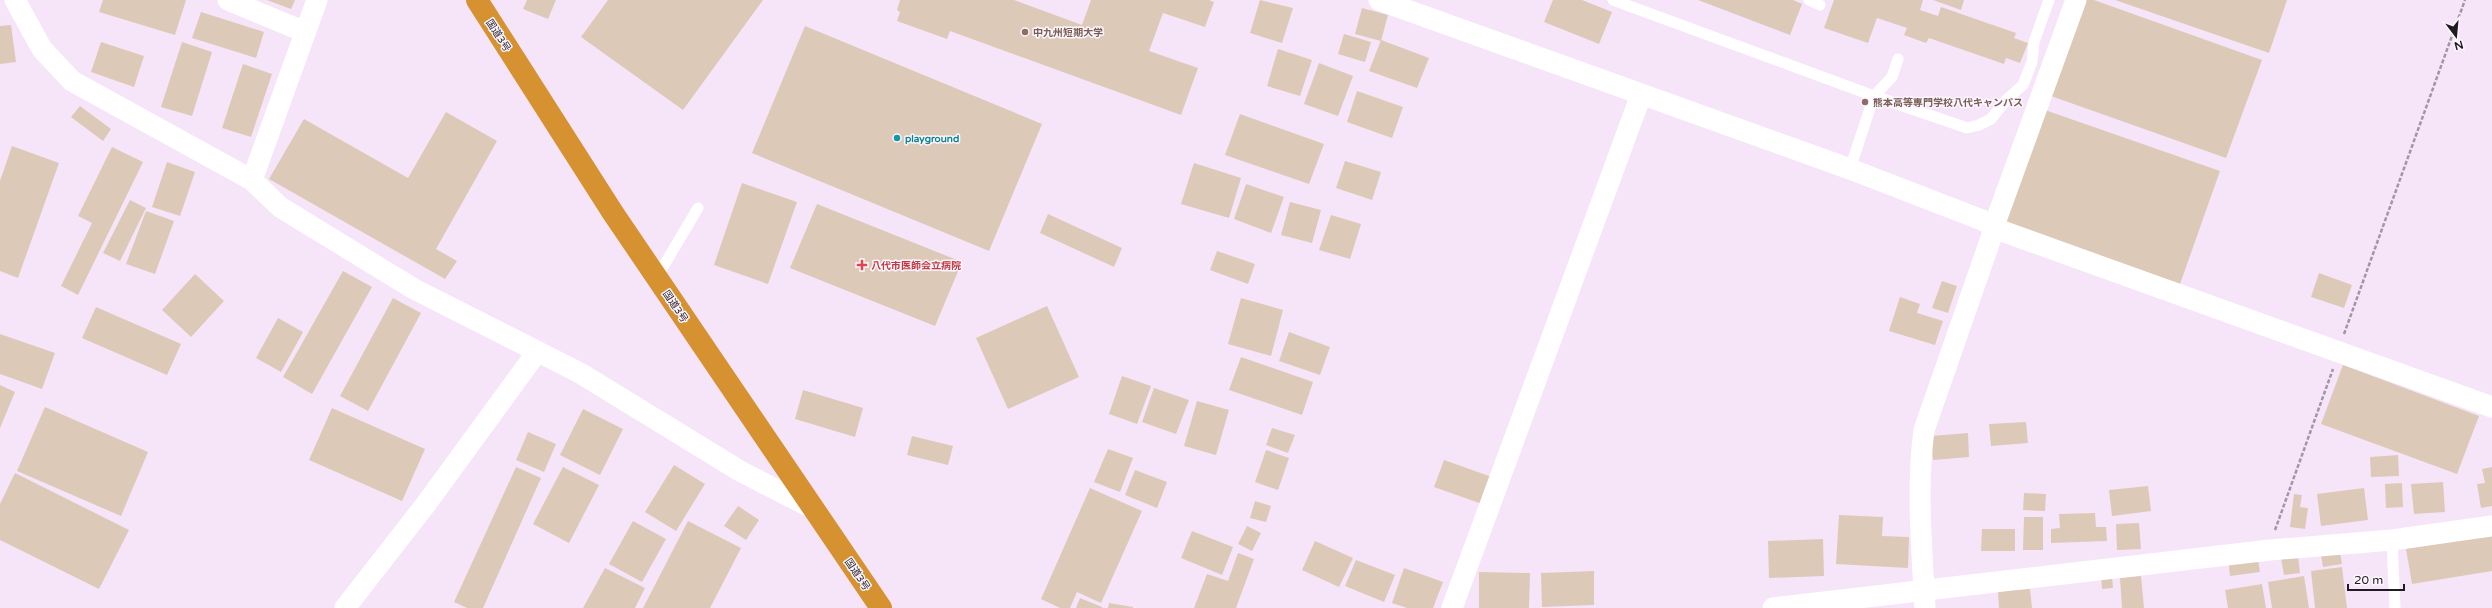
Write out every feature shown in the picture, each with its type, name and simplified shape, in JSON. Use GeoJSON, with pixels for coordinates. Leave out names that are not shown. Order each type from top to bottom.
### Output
{"type":"FeatureCollection","features":[{"type":"Feature","properties":{"kind":"highway","name":"国道3号"},"geometry":{"type":"LineString","coordinates":[[477,0],[609,207],[880,608]]}},
{"type":"Feature","properties":{"kind":"street"},"geometry":{"type":"LineString","coordinates":[[15,0],[42,49],[72,81],[252,180],[280,207],[414,289],[580,373],[740,472],[814,509]]}},
{"type":"Feature","properties":{"kind":"street"},"geometry":{"type":"LineString","coordinates":[[228,0],[306,32]]}},
{"type":"Feature","properties":{"kind":"street"},"geometry":{"type":"LineString","coordinates":[[252,180],[317,0]]}},
{"type":"Feature","properties":{"kind":"street"},"geometry":{"type":"LineString","coordinates":[[1379,0],[1850,169],[1994,226],[2002,231],[2340,351],[2492,407]]}},
{"type":"Feature","properties":{"kind":"street"},"geometry":{"type":"LineString","coordinates":[[1924,600],[1920,521],[1920,461],[1924,430],[1994,226],[2076,0]]}},
{"type":"Feature","properties":{"kind":"street"},"geometry":{"type":"LineString","coordinates":[[1452,608],[1641,95]]}},
{"type":"Feature","properties":{"kind":"street"},"geometry":{"type":"LineString","coordinates":[[345,608],[426,504],[537,352]]}},
{"type":"Feature","properties":{"kind":"street"},"geometry":{"type":"LineString","coordinates":[[1773,608],[1924,600],[2270,550],[2392,540],[2492,526]]}},
{"type":"Feature","properties":{"kind":"lane"},"geometry":{"type":"LineString","coordinates":[[1613,0],[1954,125],[1967,128],[1979,125],[1991,119],[2006,100],[2023,85],[2032,62],[2034,42],[2049,0]]}},
{"type":"Feature","properties":{"kind":"lane"},"geometry":{"type":"LineString","coordinates":[[1809,0],[1820,5]]}},
{"type":"Feature","properties":{"kind":"lane"},"geometry":{"type":"LineString","coordinates":[[1850,169],[1874,96],[1892,77],[1898,59]]}},
{"type":"Feature","properties":{"kind":"lane"},"geometry":{"type":"LineString","coordinates":[[657,277],[698,208]]}},
{"type":"Feature","properties":{"kind":"lane"},"geometry":{"type":"LineString","coordinates":[[2392,540],[2394,608]]}},
{"type":"Feature","properties":{"kind":"path"},"geometry":{"type":"LineString","coordinates":[[2270,550],[2272,538],[2465,0]]}},
{"type":"Feature","properties":{"kind":"building"},"geometry":{"type":"Polygon","coordinates":[[[103,0],[186,0],[175,35],[99,12],[103,0]]]}},
{"type":"Feature","properties":{"kind":"building"},"geometry":{"type":"Polygon","coordinates":[[[267,0],[295,0],[291,9],[267,0]]]}},
{"type":"Feature","properties":{"kind":"building"},"geometry":{"type":"Polygon","coordinates":[[[527,0],[556,0],[548,19],[523,9],[527,0]]]}},
{"type":"Feature","properties":{"kind":"building"},"geometry":{"type":"Polygon","coordinates":[[[608,0],[763,0],[683,110],[581,37],[608,0]]]}},
{"type":"Feature","properties":{"kind":"building"},"geometry":{"type":"Polygon","coordinates":[[[900,0],[1014,0],[1082,25],[1091,0],[1209,0],[1214,2],[1205,27],[1163,13],[1149,51],[1198,68],[1181,115],[950,31],[947,39],[897,21],[900,12],[897,10],[900,0]]]}},
{"type":"Feature","properties":{"kind":"building"},"geometry":{"type":"Polygon","coordinates":[[[1260,0],[1293,8],[1282,43],[1250,33],[1260,0]]]}},
{"type":"Feature","properties":{"kind":"building"},"geometry":{"type":"Polygon","coordinates":[[[1553,0],[1582,0],[1612,12],[1599,44],[1544,22],[1553,0]]]}},
{"type":"Feature","properties":{"kind":"building"},"geometry":{"type":"Polygon","coordinates":[[[1698,0],[1793,0],[1802,4],[1790,35],[1698,0]]]}},
{"type":"Feature","properties":{"kind":"building"},"geometry":{"type":"Polygon","coordinates":[[[1834,0],[1923,0],[1920,10],[1938,16],[1941,7],[2016,33],[2014,38],[2028,43],[2020,63],[2006,58],[2004,64],[1929,38],[1926,43],[1904,35],[1907,28],[1877,18],[1868,43],[1824,28],[1834,0]]]}},
{"type":"Feature","properties":{"kind":"building"},"geometry":{"type":"Polygon","coordinates":[[[1933,0],[1964,0],[1961,10],[1933,0]]]}},
{"type":"Feature","properties":{"kind":"building"},"geometry":{"type":"Polygon","coordinates":[[[2085,0],[2094,0],[2262,60],[2226,158],[2051,96],[2085,0]]]}},
{"type":"Feature","properties":{"kind":"building"},"geometry":{"type":"Polygon","coordinates":[[[2115,0],[2287,0],[2269,53],[2115,0]]]}},
{"type":"Feature","properties":{"kind":"building"},"geometry":{"type":"Polygon","coordinates":[[[1362,8],[1388,15],[1381,41],[1355,34],[1362,8]]]}},
{"type":"Feature","properties":{"kind":"building"},"geometry":{"type":"Polygon","coordinates":[[[201,12],[264,32],[256,58],[192,38],[201,12]]]}},
{"type":"Feature","properties":{"kind":"building"},"geometry":{"type":"Polygon","coordinates":[[[11,25],[16,62],[0,64],[0,26],[11,25]]]}},
{"type":"Feature","properties":{"kind":"building","name":"playground"},"geometry":{"type":"Polygon","coordinates":[[[805,26],[1042,124],[989,251],[752,153],[805,26]]]}},
{"type":"Feature","properties":{"kind":"building"},"geometry":{"type":"Polygon","coordinates":[[[1344,34],[1371,42],[1365,62],[1338,54],[1344,34]]]}},
{"type":"Feature","properties":{"kind":"building"},"geometry":{"type":"Polygon","coordinates":[[[1381,40],[1429,58],[1417,88],[1369,71],[1381,40]]]}},
{"type":"Feature","properties":{"kind":"building"},"geometry":{"type":"Polygon","coordinates":[[[101,42],[144,56],[134,87],[91,72],[101,42]]]}},
{"type":"Feature","properties":{"kind":"building"},"geometry":{"type":"Polygon","coordinates":[[[182,42],[212,52],[192,116],[161,107],[182,42]]]}},
{"type":"Feature","properties":{"kind":"building"},"geometry":{"type":"Polygon","coordinates":[[[1278,49],[1312,60],[1300,96],[1267,86],[1278,49]]]}},
{"type":"Feature","properties":{"kind":"building"},"geometry":{"type":"Polygon","coordinates":[[[1319,63],[1353,76],[1338,116],[1304,104],[1319,63]]]}},
{"type":"Feature","properties":{"kind":"building"},"geometry":{"type":"Polygon","coordinates":[[[243,64],[272,74],[251,137],[222,128],[243,64]]]}},
{"type":"Feature","properties":{"kind":"building"},"geometry":{"type":"Polygon","coordinates":[[[1357,91],[1403,107],[1392,138],[1347,122],[1357,91]]]}},
{"type":"Feature","properties":{"kind":"building"},"geometry":{"type":"Polygon","coordinates":[[[80,106],[111,129],[103,141],[71,117],[80,106]]]}},
{"type":"Feature","properties":{"kind":"building"},"geometry":{"type":"Polygon","coordinates":[[[2045,110],[2220,171],[2180,284],[2005,222],[2045,110]]]}},
{"type":"Feature","properties":{"kind":"building"},"geometry":{"type":"Polygon","coordinates":[[[446,112],[497,141],[436,249],[457,261],[445,279],[269,179],[304,119],[408,178],[446,112]]]}},
{"type":"Feature","properties":{"kind":"building"},"geometry":{"type":"Polygon","coordinates":[[[1240,114],[1324,144],[1309,184],[1225,155],[1240,114]]]}},
{"type":"Feature","properties":{"kind":"building"},"geometry":{"type":"Polygon","coordinates":[[[12,146],[59,163],[18,278],[0,271],[0,181],[12,146]]]}},
{"type":"Feature","properties":{"kind":"building"},"geometry":{"type":"Polygon","coordinates":[[[112,147],[143,162],[78,295],[61,286],[92,223],[78,216],[112,147]]]}},
{"type":"Feature","properties":{"kind":"building"},"geometry":{"type":"Polygon","coordinates":[[[1345,161],[1381,172],[1372,200],[1336,188],[1345,161]]]}},
{"type":"Feature","properties":{"kind":"building"},"geometry":{"type":"Polygon","coordinates":[[[167,162],[195,172],[180,216],[152,207],[167,162]]]}},
{"type":"Feature","properties":{"kind":"building"},"geometry":{"type":"Polygon","coordinates":[[[1194,163],[1241,178],[1229,218],[1181,204],[1194,163]]]}},
{"type":"Feature","properties":{"kind":"building"},"geometry":{"type":"Polygon","coordinates":[[[742,183],[797,202],[768,284],[714,265],[742,183]]]}},
{"type":"Feature","properties":{"kind":"building"},"geometry":{"type":"Polygon","coordinates":[[[1246,184],[1284,197],[1271,233],[1234,219],[1246,184]]]}},
{"type":"Feature","properties":{"kind":"building"},"geometry":{"type":"Polygon","coordinates":[[[130,200],[146,208],[120,261],[103,253],[130,200]]]}},
{"type":"Feature","properties":{"kind":"building"},"geometry":{"type":"Polygon","coordinates":[[[1290,202],[1321,210],[1312,243],[1281,235],[1290,202]]]}},
{"type":"Feature","properties":{"kind":"building"},"geometry":{"type":"Polygon","coordinates":[[[817,204],[962,262],[935,326],[790,268],[817,204]]]}},
{"type":"Feature","properties":{"kind":"building"},"geometry":{"type":"Polygon","coordinates":[[[146,211],[174,221],[155,274],[126,264],[146,211]]]}},
{"type":"Feature","properties":{"kind":"building"},"geometry":{"type":"Polygon","coordinates":[[[1048,214],[1122,248],[1114,267],[1040,233],[1048,214]]]}},
{"type":"Feature","properties":{"kind":"building"},"geometry":{"type":"Polygon","coordinates":[[[1331,215],[1361,224],[1350,259],[1319,250],[1331,215]]]}},
{"type":"Feature","properties":{"kind":"building"},"geometry":{"type":"Polygon","coordinates":[[[1217,251],[1255,264],[1248,284],[1210,270],[1217,251]]]}},
{"type":"Feature","properties":{"kind":"building"},"geometry":{"type":"Polygon","coordinates":[[[343,271],[372,287],[312,394],[283,377],[343,271]]]}},
{"type":"Feature","properties":{"kind":"building"},"geometry":{"type":"Polygon","coordinates":[[[2319,273],[2352,285],[2344,308],[2311,297],[2319,273]]]}},
{"type":"Feature","properties":{"kind":"building"},"geometry":{"type":"Polygon","coordinates":[[[195,274],[224,301],[191,337],[162,310],[195,274]]]}},
{"type":"Feature","properties":{"kind":"building"},"geometry":{"type":"Polygon","coordinates":[[[1942,281],[1957,286],[1948,313],[1932,308],[1942,281]]]}},
{"type":"Feature","properties":{"kind":"building"},"geometry":{"type":"Polygon","coordinates":[[[1900,297],[1920,304],[1917,313],[1943,321],[1935,345],[1889,331],[1900,297]]]}},
{"type":"Feature","properties":{"kind":"building"},"geometry":{"type":"Polygon","coordinates":[[[393,298],[421,313],[368,411],[340,396],[393,298]]]}},
{"type":"Feature","properties":{"kind":"building"},"geometry":{"type":"Polygon","coordinates":[[[1241,298],[1283,310],[1271,356],[1228,344],[1241,298]]]}},
{"type":"Feature","properties":{"kind":"building"},"geometry":{"type":"Polygon","coordinates":[[[1047,306],[1079,377],[1008,409],[976,338],[1047,306]]]}},
{"type":"Feature","properties":{"kind":"building"},"geometry":{"type":"Polygon","coordinates":[[[96,307],[181,344],[167,375],[82,338],[96,307]]]}},
{"type":"Feature","properties":{"kind":"building"},"geometry":{"type":"Polygon","coordinates":[[[278,318],[303,332],[281,372],[256,358],[278,318]]]}},
{"type":"Feature","properties":{"kind":"building"},"geometry":{"type":"Polygon","coordinates":[[[1289,332],[1330,347],[1320,375],[1279,361],[1289,332]]]}},
{"type":"Feature","properties":{"kind":"building"},"geometry":{"type":"Polygon","coordinates":[[[0,334],[55,353],[42,389],[0,374],[0,334]]]}},
{"type":"Feature","properties":{"kind":"building"},"geometry":{"type":"Polygon","coordinates":[[[1241,357],[1313,382],[1302,415],[1229,390],[1241,357]]]}},
{"type":"Feature","properties":{"kind":"building"},"geometry":{"type":"Polygon","coordinates":[[[2343,365],[2479,416],[2457,474],[2321,424],[2343,365]]]}},
{"type":"Feature","properties":{"kind":"building"},"geometry":{"type":"Polygon","coordinates":[[[1122,376],[1151,386],[1137,424],[1109,414],[1122,376]]]}},
{"type":"Feature","properties":{"kind":"building"},"geometry":{"type":"Polygon","coordinates":[[[0,385],[15,392],[0,428],[0,385]]]}},
{"type":"Feature","properties":{"kind":"building"},"geometry":{"type":"Polygon","coordinates":[[[1154,388],[1189,400],[1176,434],[1142,422],[1154,388]]]}},
{"type":"Feature","properties":{"kind":"building"},"geometry":{"type":"Polygon","coordinates":[[[803,390],[863,408],[855,437],[795,419],[803,390]]]}},
{"type":"Feature","properties":{"kind":"building"},"geometry":{"type":"Polygon","coordinates":[[[1197,401],[1229,410],[1216,455],[1184,446],[1197,401]]]}},
{"type":"Feature","properties":{"kind":"building"},"geometry":{"type":"Polygon","coordinates":[[[45,407],[148,452],[121,516],[17,471],[45,407]]]}},
{"type":"Feature","properties":{"kind":"building"},"geometry":{"type":"Polygon","coordinates":[[[332,408],[425,449],[402,501],[309,460],[332,408]]]}},
{"type":"Feature","properties":{"kind":"building"},"geometry":{"type":"Polygon","coordinates":[[[583,409],[623,429],[600,475],[560,455],[583,409]]]}},
{"type":"Feature","properties":{"kind":"building"},"geometry":{"type":"Polygon","coordinates":[[[2026,422],[2028,443],[1991,446],[1989,424],[2026,422]]]}},
{"type":"Feature","properties":{"kind":"building"},"geometry":{"type":"Polygon","coordinates":[[[1272,428],[1295,435],[1288,453],[1266,445],[1272,428]]]}},
{"type":"Feature","properties":{"kind":"building"},"geometry":{"type":"Polygon","coordinates":[[[528,432],[556,444],[544,472],[516,460],[528,432]]]}},
{"type":"Feature","properties":{"kind":"building"},"geometry":{"type":"Polygon","coordinates":[[[1968,433],[1969,457],[1933,460],[1931,436],[1968,433]]]}},
{"type":"Feature","properties":{"kind":"building"},"geometry":{"type":"Polygon","coordinates":[[[912,436],[953,446],[948,465],[907,455],[912,436]]]}},
{"type":"Feature","properties":{"kind":"building"},"geometry":{"type":"Polygon","coordinates":[[[1108,449],[1133,458],[1120,492],[1094,482],[1108,449]]]}},
{"type":"Feature","properties":{"kind":"building"},"geometry":{"type":"Polygon","coordinates":[[[1266,450],[1289,458],[1278,490],[1255,482],[1266,450]]]}},
{"type":"Feature","properties":{"kind":"building"},"geometry":{"type":"Polygon","coordinates":[[[2398,455],[2399,476],[2371,477],[2370,457],[2398,455]]]}},
{"type":"Feature","properties":{"kind":"building"},"geometry":{"type":"Polygon","coordinates":[[[1444,460],[1492,477],[1482,504],[1434,487],[1444,460]]]}},
{"type":"Feature","properties":{"kind":"building"},"geometry":{"type":"Polygon","coordinates":[[[674,465],[705,484],[676,531],[645,512],[674,465]]]}},
{"type":"Feature","properties":{"kind":"building"},"geometry":{"type":"Polygon","coordinates":[[[516,467],[541,478],[483,608],[467,608],[454,602],[516,467]]]}},
{"type":"Feature","properties":{"kind":"building"},"geometry":{"type":"Polygon","coordinates":[[[563,467],[599,485],[569,543],[533,524],[563,467]]]}},
{"type":"Feature","properties":{"kind":"building"},"geometry":{"type":"Polygon","coordinates":[[[2492,467],[2492,506],[2481,508],[2477,484],[2485,483],[2482,469],[2492,467]]]}},
{"type":"Feature","properties":{"kind":"building"},"geometry":{"type":"Polygon","coordinates":[[[1135,470],[1167,482],[1157,508],[1125,495],[1135,470]]]}},
{"type":"Feature","properties":{"kind":"building"},"geometry":{"type":"Polygon","coordinates":[[[15,473],[129,530],[99,589],[0,540],[0,504],[15,473]]]}},
{"type":"Feature","properties":{"kind":"building"},"geometry":{"type":"Polygon","coordinates":[[[2443,482],[2445,512],[2414,514],[2411,484],[2443,482]]]}},
{"type":"Feature","properties":{"kind":"building"},"geometry":{"type":"Polygon","coordinates":[[[2402,483],[2403,507],[2386,508],[2385,484],[2402,483]]]}},
{"type":"Feature","properties":{"kind":"building"},"geometry":{"type":"Polygon","coordinates":[[[2148,486],[2151,511],[2112,516],[2109,490],[2148,486]]]}},
{"type":"Feature","properties":{"kind":"building"},"geometry":{"type":"Polygon","coordinates":[[[1090,488],[1142,511],[1101,603],[1077,592],[1070,608],[1060,608],[1041,599],[1090,488]]]}},
{"type":"Feature","properties":{"kind":"building"},"geometry":{"type":"Polygon","coordinates":[[[2364,488],[2368,520],[2321,526],[2317,494],[2364,488]]]}},
{"type":"Feature","properties":{"kind":"building"},"geometry":{"type":"Polygon","coordinates":[[[2024,493],[2046,494],[2045,511],[2023,510],[2024,493]]]}},
{"type":"Feature","properties":{"kind":"building"},"geometry":{"type":"Polygon","coordinates":[[[2294,494],[2302,495],[2300,507],[2308,508],[2305,529],[2290,527],[2294,494]]]}},
{"type":"Feature","properties":{"kind":"building"},"geometry":{"type":"Polygon","coordinates":[[[1255,501],[1271,506],[1266,522],[1250,518],[1255,501]]]}},
{"type":"Feature","properties":{"kind":"building"},"geometry":{"type":"Polygon","coordinates":[[[738,506],[759,520],[746,540],[724,526],[738,506]]]}},
{"type":"Feature","properties":{"kind":"building"},"geometry":{"type":"Polygon","coordinates":[[[2095,513],[2096,527],[2106,527],[2107,541],[2051,543],[2051,529],[2060,528],[2059,514],[2095,513]]]}},
{"type":"Feature","properties":{"kind":"building"},"geometry":{"type":"Polygon","coordinates":[[[1839,515],[1883,517],[1882,536],[1909,537],[1908,568],[1836,564],[1839,515]]]}},
{"type":"Feature","properties":{"kind":"building"},"geometry":{"type":"Polygon","coordinates":[[[2024,517],[2043,517],[2043,550],[2023,550],[2024,517]]]}},
{"type":"Feature","properties":{"kind":"building"},"geometry":{"type":"Polygon","coordinates":[[[633,521],[666,539],[642,582],[609,564],[633,521]]]}},
{"type":"Feature","properties":{"kind":"building"},"geometry":{"type":"Polygon","coordinates":[[[688,521],[741,548],[710,608],[643,608],[688,521]]]}},
{"type":"Feature","properties":{"kind":"building"},"geometry":{"type":"Polygon","coordinates":[[[2139,523],[2141,549],[2117,550],[2116,524],[2139,523]]]}},
{"type":"Feature","properties":{"kind":"building"},"geometry":{"type":"Polygon","coordinates":[[[1247,526],[1261,533],[1252,551],[1238,544],[1247,526]]]}},
{"type":"Feature","properties":{"kind":"building"},"geometry":{"type":"Polygon","coordinates":[[[1982,529],[2015,529],[2015,551],[1981,551],[1982,529]]]}},
{"type":"Feature","properties":{"kind":"building"},"geometry":{"type":"Polygon","coordinates":[[[1192,531],[1233,547],[1222,575],[1181,558],[1192,531]]]}},
{"type":"Feature","properties":{"kind":"building"},"geometry":{"type":"Polygon","coordinates":[[[2492,535],[2492,571],[2412,584],[2406,549],[2492,535]]]}},
{"type":"Feature","properties":{"kind":"building"},"geometry":{"type":"Polygon","coordinates":[[[1823,539],[1824,576],[1769,578],[1768,541],[1823,539]]]}},
{"type":"Feature","properties":{"kind":"building"},"geometry":{"type":"Polygon","coordinates":[[[1315,541],[1353,558],[1339,587],[1302,570],[1315,541]]]}},
{"type":"Feature","properties":{"kind":"building"},"geometry":{"type":"Polygon","coordinates":[[[2339,546],[2342,564],[2323,567],[2320,549],[2339,546]]]}},
{"type":"Feature","properties":{"kind":"building"},"geometry":{"type":"Polygon","coordinates":[[[1238,553],[1254,559],[1236,608],[1194,608],[1207,574],[1228,581],[1238,553]]]}},
{"type":"Feature","properties":{"kind":"building"},"geometry":{"type":"Polygon","coordinates":[[[2257,553],[2260,572],[2230,576],[2228,557],[2257,553]]]}},
{"type":"Feature","properties":{"kind":"building"},"geometry":{"type":"Polygon","coordinates":[[[2298,556],[2300,573],[2284,575],[2281,558],[2298,556]]]}},
{"type":"Feature","properties":{"kind":"building"},"geometry":{"type":"Polygon","coordinates":[[[1356,560],[1395,575],[1384,602],[1345,586],[1356,560]]]}},
{"type":"Feature","properties":{"kind":"building"},"geometry":{"type":"Polygon","coordinates":[[[2342,567],[2347,608],[2315,608],[2311,571],[2342,567]]]}},
{"type":"Feature","properties":{"kind":"building"},"geometry":{"type":"Polygon","coordinates":[[[605,568],[645,588],[635,608],[583,608],[605,568]]]}},
{"type":"Feature","properties":{"kind":"building"},"geometry":{"type":"Polygon","coordinates":[[[1404,568],[1443,582],[1433,608],[1407,608],[1392,603],[1404,568]]]}},
{"type":"Feature","properties":{"kind":"building"},"geometry":{"type":"Polygon","coordinates":[[[1594,571],[1594,605],[1542,607],[1541,573],[1594,571]]]}},
{"type":"Feature","properties":{"kind":"building"},"geometry":{"type":"Polygon","coordinates":[[[1479,572],[1530,573],[1529,608],[1479,608],[1479,572]]]}},
{"type":"Feature","properties":{"kind":"building"},"geometry":{"type":"Polygon","coordinates":[[[2101,576],[2112,576],[2113,588],[2102,589],[2101,576]]]}},
{"type":"Feature","properties":{"kind":"building"},"geometry":{"type":"Polygon","coordinates":[[[2141,576],[2144,608],[2122,608],[2120,578],[2141,576]]]}},
{"type":"Feature","properties":{"kind":"building"},"geometry":{"type":"Polygon","coordinates":[[[2304,576],[2309,608],[2272,608],[2268,582],[2304,576]]]}},
{"type":"Feature","properties":{"kind":"building"},"geometry":{"type":"Polygon","coordinates":[[[2262,584],[2266,608],[2228,608],[2225,590],[2262,584]]]}},
{"type":"Feature","properties":{"kind":"building"},"geometry":{"type":"Polygon","coordinates":[[[2030,589],[2032,608],[1999,608],[1998,591],[2030,589]]]}},
{"type":"Feature","properties":{"kind":"building"},"geometry":{"type":"Polygon","coordinates":[[[1080,598],[1102,607],[1102,608],[1076,608],[1080,598]]]}},
{"type":"Feature","properties":{"kind":"building"},"geometry":{"type":"Polygon","coordinates":[[[1109,603],[1133,607],[1133,608],[1108,608],[1109,603]]]}},
{"type":"Feature","properties":{"kind":"place","name":"中九州短期大学"},"geometry":{"type":"Point","coordinates":[1025,32]}},
{"type":"Feature","properties":{"kind":"place","name":"熊本高等専門学校八代キャンパス"},"geometry":{"type":"Point","coordinates":[1865,102]}},
{"type":"Feature","properties":{"kind":"place","name":"playground"},"geometry":{"type":"Point","coordinates":[897,138]}},
{"type":"Feature","properties":{"kind":"place","name":"八代市医師会立病院"},"geometry":{"type":"Point","coordinates":[862,265]}}]}
